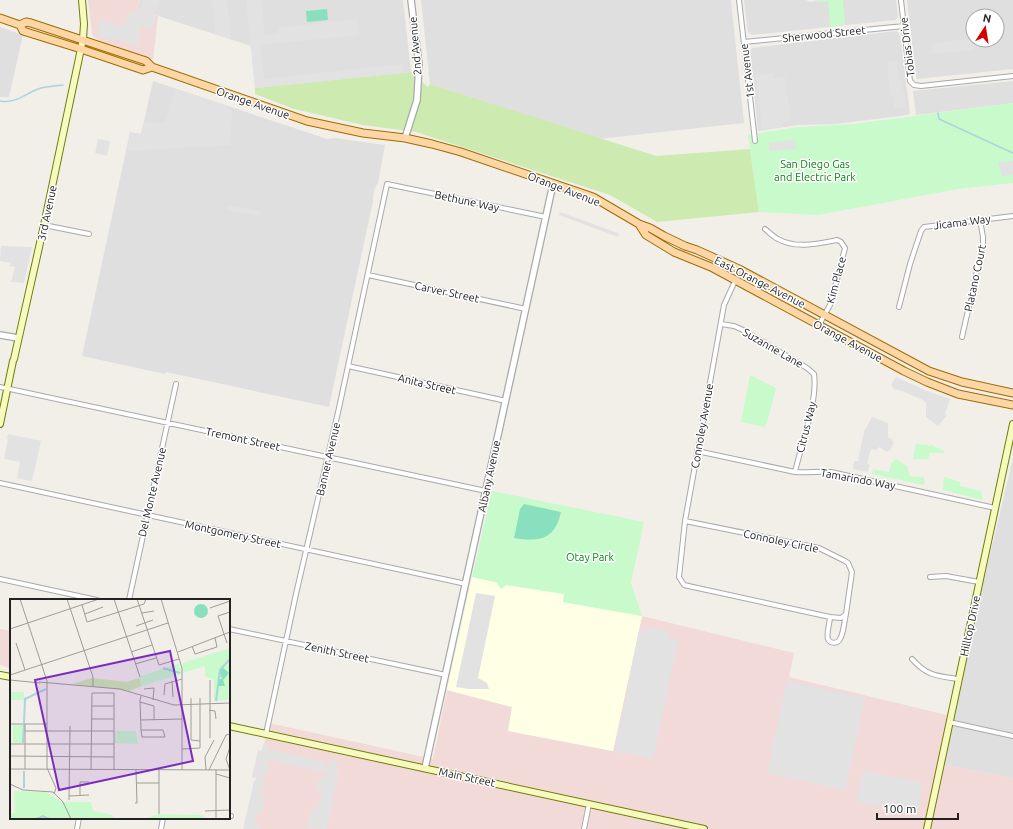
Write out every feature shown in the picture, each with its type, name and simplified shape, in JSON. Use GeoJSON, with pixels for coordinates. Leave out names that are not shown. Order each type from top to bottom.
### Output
{"type":"FeatureCollection","features":[{"type":"Feature","properties":{"kind":"main road","name":"3rd Avenue"},"geometry":{"type":"LineString","coordinates":[[0,424],[83,39],[84,24],[82,0]]}},
{"type":"Feature","properties":{"kind":"main road","name":"Orange Avenue"},"geometry":{"type":"LineString","coordinates":[[0,18],[20,25],[23,31],[143,70],[152,68]]}},
{"type":"Feature","properties":{"kind":"main road","name":"Orange Avenue"},"geometry":{"type":"LineString","coordinates":[[20,25],[26,22],[83,39],[146,61],[152,68],[307,121],[363,133],[405,138],[461,152],[593,197],[639,224],[646,235],[674,252],[711,267],[927,382],[958,394],[1013,405]]}},
{"type":"Feature","properties":{"kind":"main road","name":"East Orange Avenue"},"geometry":{"type":"LineString","coordinates":[[639,224],[741,270],[929,371],[962,382],[1013,393]]}},
{"type":"Feature","properties":{"kind":"main road"},"geometry":{"type":"LineString","coordinates":[[736,281],[741,270]]}},
{"type":"Feature","properties":{"kind":"main road","name":"Hilltop Drive"},"geometry":{"type":"LineString","coordinates":[[927,829],[1013,424]]}},
{"type":"Feature","properties":{"kind":"main road"},"geometry":{"type":"LineString","coordinates":[[0,675],[10,677]]}},
{"type":"Feature","properties":{"kind":"main road","name":"Main Street"},"geometry":{"type":"LineString","coordinates":[[230,726],[704,829]]}},
{"type":"Feature","properties":{"kind":"street","name":"2nd Avenue"},"geometry":{"type":"LineString","coordinates":[[405,138],[417,100],[418,66],[411,0]]}},
{"type":"Feature","properties":{"kind":"street","name":"1st Avenue"},"geometry":{"type":"LineString","coordinates":[[739,0],[755,141]]}},
{"type":"Feature","properties":{"kind":"street","name":"Tobias Drive"},"geometry":{"type":"LineString","coordinates":[[901,0],[910,81],[914,85],[921,86],[1013,76]]}},
{"type":"Feature","properties":{"kind":"street","name":"Sherwood Street"},"geometry":{"type":"LineString","coordinates":[[744,42],[904,26]]}},
{"type":"Feature","properties":{"kind":"street","name":"Bethune Way"},"geometry":{"type":"LineString","coordinates":[[387,184],[546,217]]}},
{"type":"Feature","properties":{"kind":"street","name":"Banner Avenue"},"geometry":{"type":"LineString","coordinates":[[266,734],[387,184]]}},
{"type":"Feature","properties":{"kind":"street","name":"Albany Avenue"},"geometry":{"type":"LineString","coordinates":[[425,768],[553,184]]}},
{"type":"Feature","properties":{"kind":"street","name":"Jicama Way"},"geometry":{"type":"LineString","coordinates":[[900,307],[910,264],[921,231],[924,227],[1013,216]]}},
{"type":"Feature","properties":{"kind":"street","name":"Platano Court"},"geometry":{"type":"LineString","coordinates":[[962,336],[983,244],[980,220]]}},
{"type":"Feature","properties":{"kind":"street"},"geometry":{"type":"LineString","coordinates":[[44,225],[89,234]]}},
{"type":"Feature","properties":{"kind":"street","name":"Kim Place"},"geometry":{"type":"LineString","coordinates":[[766,229],[776,239],[789,244],[801,246],[837,240],[841,242],[845,248],[831,303],[819,325]]}},
{"type":"Feature","properties":{"kind":"street","name":"Carver Street"},"geometry":{"type":"LineString","coordinates":[[368,275],[526,309]]}},
{"type":"Feature","properties":{"kind":"street","name":"Connoley Avenue"},"geometry":{"type":"LineString","coordinates":[[736,281],[724,305],[684,521],[679,572],[681,582],[685,586],[830,617]]}},
{"type":"Feature","properties":{"kind":"street","name":"Suzanne Lane"},"geometry":{"type":"LineString","coordinates":[[721,324],[734,326],[743,330],[807,368],[814,374],[815,382]]}},
{"type":"Feature","properties":{"kind":"street"},"geometry":{"type":"LineString","coordinates":[[0,334],[18,338]]}},
{"type":"Feature","properties":{"kind":"street","name":"Anita Street"},"geometry":{"type":"LineString","coordinates":[[348,366],[506,401]]}},
{"type":"Feature","properties":{"kind":"street","name":"Citrus Way"},"geometry":{"type":"LineString","coordinates":[[795,472],[812,403],[815,382]]}},
{"type":"Feature","properties":{"kind":"street","name":"Del Monte Avenue"},"geometry":{"type":"LineString","coordinates":[[129,599],[176,384]]}},
{"type":"Feature","properties":{"kind":"street","name":"Tremont Street"},"geometry":{"type":"LineString","coordinates":[[0,387],[486,491]]}},
{"type":"Feature","properties":{"kind":"street","name":"Tamarindo Way"},"geometry":{"type":"LineString","coordinates":[[698,451],[795,472],[831,472],[995,508]]}},
{"type":"Feature","properties":{"kind":"street","name":"Montgomery Street"},"geometry":{"type":"LineString","coordinates":[[0,483],[466,584]]}},
{"type":"Feature","properties":{"kind":"street","name":"Connoley Circle"},"geometry":{"type":"LineString","coordinates":[[684,521],[819,548],[845,561],[852,572],[846,614],[839,642],[835,643],[830,641],[828,638],[830,617]]}},
{"type":"Feature","properties":{"kind":"street"},"geometry":{"type":"LineString","coordinates":[[930,577],[946,576],[979,582]]}},
{"type":"Feature","properties":{"kind":"street"},"geometry":{"type":"LineString","coordinates":[[0,579],[92,599]]}},
{"type":"Feature","properties":{"kind":"street"},"geometry":{"type":"LineString","coordinates":[[830,617],[840,618],[846,614]]}},
{"type":"Feature","properties":{"kind":"street","name":"Zenith Street"},"geometry":{"type":"LineString","coordinates":[[230,629],[446,675]]}},
{"type":"Feature","properties":{"kind":"street"},"geometry":{"type":"LineString","coordinates":[[912,659],[920,668],[929,674],[958,679]]}},
{"type":"Feature","properties":{"kind":"street"},"geometry":{"type":"LineString","coordinates":[[949,722],[1013,736]]}},
{"type":"Feature","properties":{"kind":"street"},"geometry":{"type":"LineString","coordinates":[[584,829],[589,804]]}},
{"type":"Feature","properties":{"kind":"street"},"geometry":{"type":"LineString","coordinates":[[77,829],[79,819]]}},
{"type":"Feature","properties":{"kind":"street"},"geometry":{"type":"LineString","coordinates":[[161,829],[163,819]]}},
{"type":"Feature","properties":{"kind":"shaded area"},"geometry":{"type":"Polygon","coordinates":[[[88,0],[140,0],[137,9],[158,16],[153,60],[98,40],[94,37],[92,34],[88,0]]]}},
{"type":"Feature","properties":{"kind":"shaded area"},"geometry":{"type":"Polygon","coordinates":[[[140,0],[403,0],[411,72],[255,88],[251,46],[137,9],[140,0]]]}},
{"type":"Feature","properties":{"kind":"shaded area"},"geometry":{"type":"Polygon","coordinates":[[[143,0],[159,0],[154,14],[140,10],[143,0]]]}},
{"type":"Feature","properties":{"kind":"shaded area"},"geometry":{"type":"Polygon","coordinates":[[[212,0],[227,0],[231,39],[215,34],[212,0]]]}},
{"type":"Feature","properties":{"kind":"shaded area"},"geometry":{"type":"Polygon","coordinates":[[[246,0],[261,0],[265,35],[279,34],[278,28],[357,19],[359,35],[260,45],[264,79],[403,64],[404,73],[255,88],[246,0]]]}},
{"type":"Feature","properties":{"kind":"shaded area"},"geometry":{"type":"Polygon","coordinates":[[[421,0],[731,0],[744,123],[598,139],[430,84],[421,0]]]}},
{"type":"Feature","properties":{"kind":"shaded area"},"geometry":{"type":"Polygon","coordinates":[[[744,0],[806,0],[810,2],[819,0],[896,0],[898,17],[895,20],[752,35],[748,32],[744,0]]]}},
{"type":"Feature","properties":{"kind":"shaded area"},"geometry":{"type":"Polygon","coordinates":[[[907,0],[1013,0],[1013,69],[917,79],[907,0]]]}},
{"type":"Feature","properties":{"kind":"shaded area"},"geometry":{"type":"Polygon","coordinates":[[[138,10],[156,16],[153,30],[140,27],[138,47],[97,35],[100,20],[124,27],[129,14],[138,10]]]}},
{"type":"Feature","properties":{"kind":"shaded area"},"geometry":{"type":"Polygon","coordinates":[[[0,27],[23,35],[9,97],[0,97],[0,27]]]}},
{"type":"Feature","properties":{"kind":"shaded area"},"geometry":{"type":"Polygon","coordinates":[[[896,31],[900,36],[910,113],[908,115],[836,124],[798,125],[758,131],[750,52],[752,48],[896,31]]]}},
{"type":"Feature","properties":{"kind":"shaded area"},"geometry":{"type":"Polygon","coordinates":[[[965,39],[965,48],[974,48],[974,50],[932,54],[931,44],[965,39]]]}},
{"type":"Feature","properties":{"kind":"shaded area"},"geometry":{"type":"Polygon","coordinates":[[[897,60],[899,80],[902,82],[902,90],[904,90],[906,107],[894,108],[894,102],[890,92],[887,62],[897,60]]]}},
{"type":"Feature","properties":{"kind":"shaded area"},"geometry":{"type":"Polygon","coordinates":[[[774,73],[774,78],[785,76],[791,121],[783,122],[783,127],[762,129],[756,75],[774,73]]]}},
{"type":"Feature","properties":{"kind":"shaded area"},"geometry":{"type":"Polygon","coordinates":[[[153,81],[327,139],[335,138],[385,145],[378,183],[374,190],[373,201],[329,407],[166,372],[165,374],[82,356],[130,132],[141,134],[153,81]]]}},
{"type":"Feature","properties":{"kind":"shaded area"},"geometry":{"type":"Polygon","coordinates":[[[1013,81],[1013,103],[916,115],[913,91],[1013,81]]]}},
{"type":"Feature","properties":{"kind":"shaded area"},"geometry":{"type":"Polygon","coordinates":[[[175,89],[225,105],[232,111],[230,145],[127,151],[131,133],[141,134],[144,122],[162,123],[166,119],[175,89]]]}},
{"type":"Feature","properties":{"kind":"shaded area"},"geometry":{"type":"Polygon","coordinates":[[[98,139],[110,141],[107,156],[95,153],[98,139]]]}},
{"type":"Feature","properties":{"kind":"shaded area"},"geometry":{"type":"Polygon","coordinates":[[[795,140],[796,149],[769,151],[769,143],[795,140]]]}},
{"type":"Feature","properties":{"kind":"shaded area"},"geometry":{"type":"Polygon","coordinates":[[[1013,161],[1013,175],[1002,176],[998,162],[1013,161]]]}},
{"type":"Feature","properties":{"kind":"shaded area"},"geometry":{"type":"Polygon","coordinates":[[[228,205],[260,211],[259,216],[227,210],[228,205]]]}},
{"type":"Feature","properties":{"kind":"shaded area"},"geometry":{"type":"Polygon","coordinates":[[[560,212],[620,234],[618,237],[559,215],[560,212]]]}},
{"type":"Feature","properties":{"kind":"shaded area"},"geometry":{"type":"Polygon","coordinates":[[[1,246],[32,247],[24,283],[11,282],[15,267],[9,266],[17,251],[10,263],[0,261],[1,246]]]}},
{"type":"Feature","properties":{"kind":"shaded area"},"geometry":{"type":"Polygon","coordinates":[[[896,377],[929,392],[950,399],[945,414],[947,415],[938,426],[926,417],[926,403],[923,400],[894,389],[891,385],[896,377]]]}},
{"type":"Feature","properties":{"kind":"shaded area"},"geometry":{"type":"Polygon","coordinates":[[[872,417],[888,423],[888,438],[892,439],[894,442],[890,451],[888,450],[887,452],[879,447],[877,450],[871,449],[867,463],[870,465],[868,472],[853,469],[854,461],[858,461],[864,432],[872,417]]]}},
{"type":"Feature","properties":{"kind":"shaded area"},"geometry":{"type":"Polygon","coordinates":[[[8,434],[41,441],[32,481],[17,478],[20,462],[4,459],[8,434]]]}},
{"type":"Feature","properties":{"kind":"shaded area"},"geometry":{"type":"Polygon","coordinates":[[[1013,458],[1013,778],[940,764],[1013,458]]]}},
{"type":"Feature","properties":{"kind":"shaded area"},"geometry":{"type":"Polygon","coordinates":[[[472,577],[507,585],[565,594],[563,602],[642,616],[613,751],[508,731],[512,707],[447,690],[472,577]]]}},
{"type":"Feature","properties":{"kind":"shaded area"},"geometry":{"type":"Polygon","coordinates":[[[476,593],[495,596],[478,678],[487,683],[489,689],[469,689],[456,687],[476,593]]]}},
{"type":"Feature","properties":{"kind":"shaded area"},"geometry":{"type":"Polygon","coordinates":[[[642,616],[794,653],[789,677],[951,716],[941,764],[1013,778],[1013,829],[244,829],[269,723],[433,759],[447,690],[512,707],[508,731],[613,751],[642,616]]]}},
{"type":"Feature","properties":{"kind":"shaded area"},"geometry":{"type":"Polygon","coordinates":[[[648,627],[670,632],[669,638],[678,640],[653,759],[628,753],[624,754],[616,752],[615,750],[639,630],[646,632],[648,627]]]}},
{"type":"Feature","properties":{"kind":"shaded area"},"geometry":{"type":"Polygon","coordinates":[[[0,629],[10,631],[10,669],[0,665],[0,629]]]}},
{"type":"Feature","properties":{"kind":"shaded area"},"geometry":{"type":"Polygon","coordinates":[[[787,681],[865,698],[845,790],[767,773],[787,681]]]}},
{"type":"Feature","properties":{"kind":"shaded area"},"geometry":{"type":"Polygon","coordinates":[[[263,744],[270,746],[270,754],[272,750],[326,762],[326,767],[329,766],[330,759],[338,761],[335,769],[339,770],[327,829],[307,828],[311,810],[316,809],[320,801],[320,794],[323,794],[323,792],[317,790],[320,775],[326,777],[326,774],[324,772],[270,760],[266,761],[265,763],[270,765],[268,773],[264,772],[263,777],[265,780],[261,796],[265,798],[262,814],[257,814],[255,825],[259,827],[259,829],[243,829],[254,781],[256,781],[256,778],[252,777],[258,750],[262,751],[263,744]]]}},
{"type":"Feature","properties":{"kind":"shaded area"},"geometry":{"type":"Polygon","coordinates":[[[863,771],[922,783],[917,814],[857,801],[863,771]]]}},
{"type":"Feature","properties":{"kind":"green space"},"geometry":{"type":"Polygon","coordinates":[[[819,0],[843,0],[845,25],[830,27],[828,1],[817,2],[819,0]]]}},
{"type":"Feature","properties":{"kind":"green space"},"geometry":{"type":"Polygon","coordinates":[[[327,9],[328,20],[307,22],[306,11],[327,9]]]}},
{"type":"Feature","properties":{"kind":"green space"},"geometry":{"type":"Polygon","coordinates":[[[411,72],[428,87],[430,84],[656,156],[750,149],[759,212],[657,222],[610,195],[416,132],[363,125],[294,109],[255,94],[255,88],[411,72]]]}},
{"type":"Feature","properties":{"kind":"green space","name":"San Diego Gas and Electric Park"},"geometry":{"type":"Polygon","coordinates":[[[1013,103],[1013,183],[958,189],[818,215],[759,212],[748,135],[798,127],[853,124],[1013,103]]]}},
{"type":"Feature","properties":{"kind":"green space"},"geometry":{"type":"Polygon","coordinates":[[[750,375],[776,388],[765,427],[741,422],[750,375]]]}},
{"type":"Feature","properties":{"kind":"green space"},"geometry":{"type":"Polygon","coordinates":[[[916,443],[921,445],[927,444],[928,446],[932,445],[944,451],[944,453],[930,453],[928,459],[913,459],[916,443]]]}},
{"type":"Feature","properties":{"kind":"green space"},"geometry":{"type":"Polygon","coordinates":[[[896,459],[907,466],[910,476],[923,477],[925,481],[924,485],[872,474],[873,469],[889,472],[891,464],[896,459]]]}},
{"type":"Feature","properties":{"kind":"green space"},"geometry":{"type":"Polygon","coordinates":[[[944,477],[960,482],[960,486],[981,491],[983,500],[943,490],[944,477]]]}},
{"type":"Feature","properties":{"kind":"green space","name":"Otay Park"},"geometry":{"type":"Polygon","coordinates":[[[492,491],[644,522],[631,583],[642,616],[563,602],[564,594],[507,585],[501,589],[496,582],[472,577],[492,491]]]}},
{"type":"Feature","properties":{"kind":"green space"},"geometry":{"type":"Polygon","coordinates":[[[524,504],[561,512],[555,528],[550,534],[545,537],[531,540],[514,538],[520,509],[524,504]]]}},
{"type":"Feature","properties":{"kind":"waterway"},"geometry":{"type":"LineString","coordinates":[[0,101],[5,102],[15,100],[41,88],[63,85]]}},
{"type":"Feature","properties":{"kind":"waterway"},"geometry":{"type":"LineString","coordinates":[[938,113],[939,119],[1013,153]]}}]}
